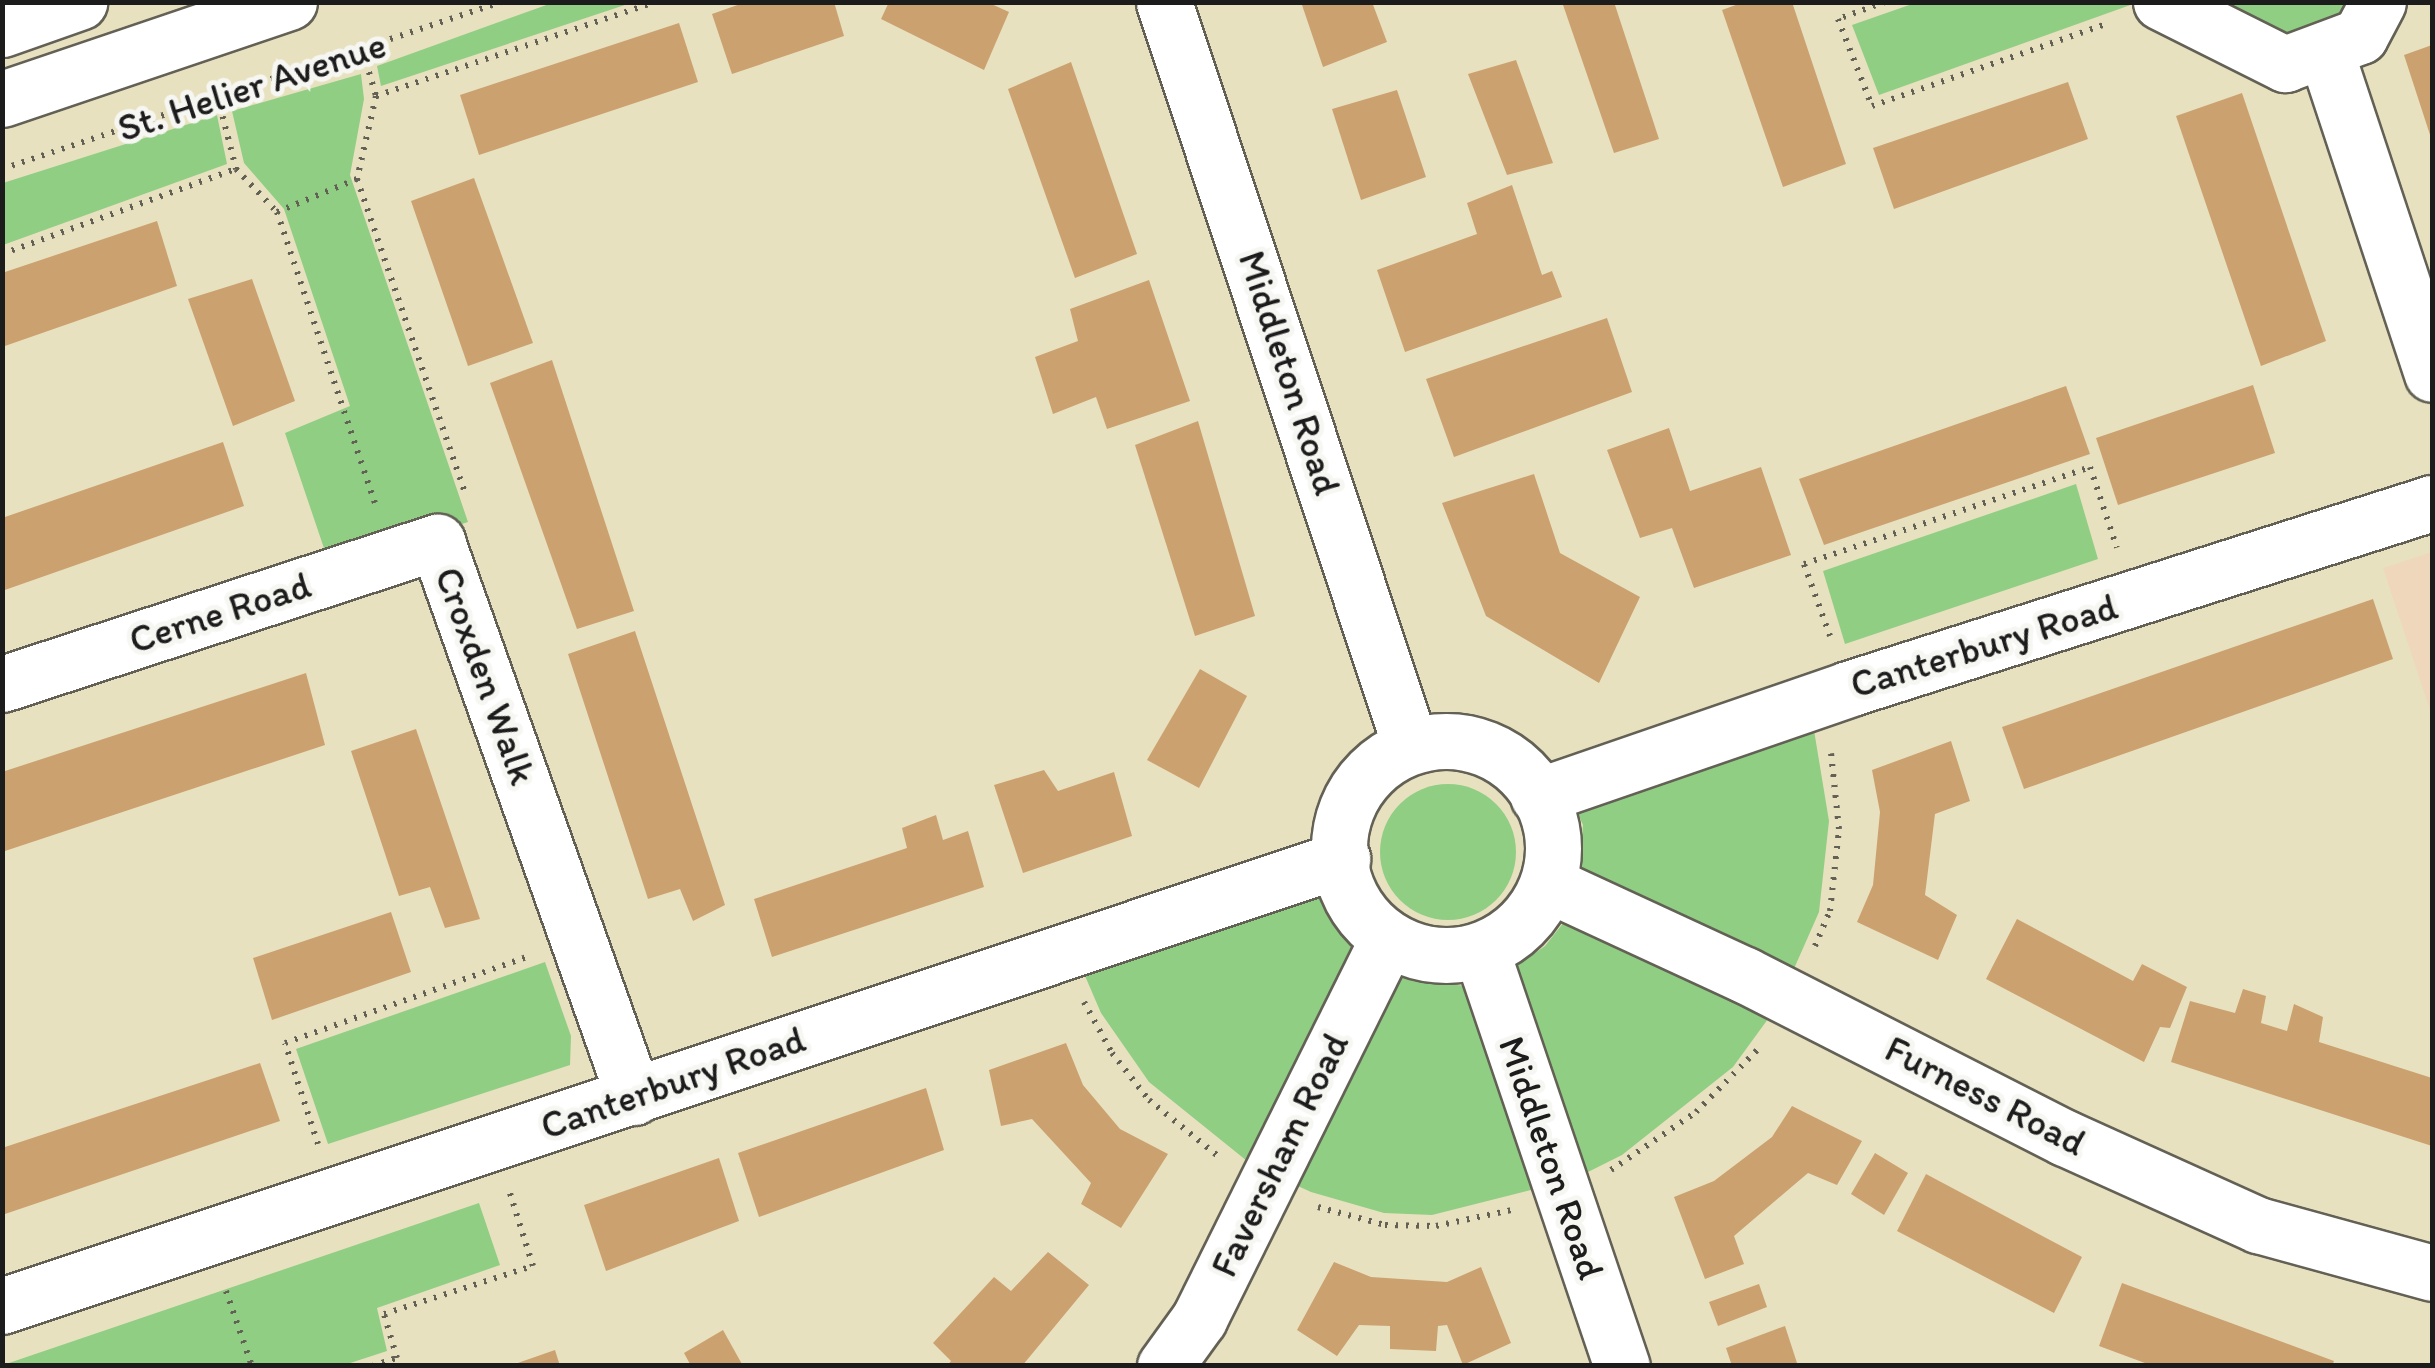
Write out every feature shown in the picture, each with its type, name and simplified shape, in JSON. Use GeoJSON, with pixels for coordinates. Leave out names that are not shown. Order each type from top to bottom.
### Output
{"type":"FeatureCollection","features":[{"type":"Feature","properties":{"kind":"main road"},"geometry":{"type":"LineString","coordinates":[[2,29],[79,2]]}},
{"type":"Feature","properties":{"kind":"main road","name":"St. Helier Avenue"},"geometry":{"type":"LineString","coordinates":[[2,99],[289,2]]}},
{"type":"Feature","properties":{"kind":"main road","name":"Middleton Road"},"geometry":{"type":"LineString","coordinates":[[1164,2],[1410,745]]}},
{"type":"Feature","properties":{"kind":"main road"},"geometry":{"type":"LineString","coordinates":[[2162,4],[2285,64],[2360,36],[2378,2]]}},
{"type":"Feature","properties":{"kind":"main road"},"geometry":{"type":"LineString","coordinates":[[2325,50],[2432,374]]}},
{"type":"Feature","properties":{"kind":"main road","name":"Canterbury Road"},"geometry":{"type":"LineString","coordinates":[[1538,796],[1848,689],[2432,503]]}},
{"type":"Feature","properties":{"kind":"main road","name":"Cerne Road"},"geometry":{"type":"LineString","coordinates":[[2,684],[415,549]]}},
{"type":"Feature","properties":{"kind":"main road","name":"Croxden Walk"},"geometry":{"type":"LineString","coordinates":[[415,549],[578,939],[634,1097]]}},
{"type":"Feature","properties":{"kind":"main road"},"geometry":{"type":"LineString","coordinates":[[1449,741],[1469,746],[1501,760],[1538,796],[1555,852],[1550,885],[1513,929],[1481,950],[1436,957],[1388,939],[1359,909],[1342,860],[1338,826],[1354,789],[1378,762],[1410,745],[1449,741]]}},
{"type":"Feature","properties":{"kind":"main road","name":"Canterbury Road"},"geometry":{"type":"LineString","coordinates":[[2,1306],[1342,860]]}},
{"type":"Feature","properties":{"kind":"main road","name":"Furness Road"},"geometry":{"type":"LineString","coordinates":[[1550,885],[2065,1138],[2258,1225],[2432,1273]]}},
{"type":"Feature","properties":{"kind":"main road","name":"Faversham Road"},"geometry":{"type":"LineString","coordinates":[[1165,1366],[1199,1319],[1388,939]]}},
{"type":"Feature","properties":{"kind":"main road","name":"Middleton Road"},"geometry":{"type":"LineString","coordinates":[[1481,950],[1622,1366]]}},
{"type":"Feature","properties":{"kind":"path","name":"St. Helier Avenue"},"geometry":{"type":"LineString","coordinates":[[2,169],[362,52],[501,2]]}},
{"type":"Feature","properties":{"kind":"path"},"geometry":{"type":"LineString","coordinates":[[376,96],[655,2]]}},
{"type":"Feature","properties":{"kind":"path"},"geometry":{"type":"LineString","coordinates":[[1885,2],[1838,19],[1872,106],[2162,4]]}},
{"type":"Feature","properties":{"kind":"path"},"geometry":{"type":"LineString","coordinates":[[196,34],[219,99],[236,169],[277,212],[415,549]]}},
{"type":"Feature","properties":{"kind":"path"},"geometry":{"type":"LineString","coordinates":[[277,212],[357,179],[376,96],[362,52]]}},
{"type":"Feature","properties":{"kind":"path"},"geometry":{"type":"LineString","coordinates":[[2,254],[236,169]]}},
{"type":"Feature","properties":{"kind":"path","name":"Croxden Walk"},"geometry":{"type":"LineString","coordinates":[[357,179],[478,528],[415,549]]}},
{"type":"Feature","properties":{"kind":"path"},"geometry":{"type":"LineString","coordinates":[[1848,689],[1804,564],[2090,468],[2134,599]]}},
{"type":"Feature","properties":{"kind":"path"},"geometry":{"type":"LineString","coordinates":[[336,1197],[284,1043],[578,939]]}},
{"type":"Feature","properties":{"kind":"path"},"geometry":{"type":"LineString","coordinates":[[372,1366],[396,1358],[384,1314],[534,1266],[494,1144]]}},
{"type":"Feature","properties":{"kind":"path"},"geometry":{"type":"LineString","coordinates":[[208,1238],[252,1366]]}},
{"type":"Feature","properties":{"kind":"shaded area"},"geometry":{"type":"Polygon","coordinates":[[[2432,552],[2432,716],[2383,568],[2432,552]]]}},
{"type":"Feature","properties":{"kind":"green space"},"geometry":{"type":"Polygon","coordinates":[[[552,3],[631,3],[381,86],[377,66],[552,3]]]}},
{"type":"Feature","properties":{"kind":"green space"},"geometry":{"type":"Polygon","coordinates":[[[1915,3],[2136,3],[1879,95],[1852,25],[1915,3]]]}},
{"type":"Feature","properties":{"kind":"green space"},"geometry":{"type":"Polygon","coordinates":[[[2186,3],[2367,3],[2286,52],[2186,3]]]}},
{"type":"Feature","properties":{"kind":"green space"},"geometry":{"type":"Polygon","coordinates":[[[361,74],[364,99],[350,175],[468,522],[330,566],[285,433],[350,406],[284,209],[244,163],[232,111],[361,74]]]}},
{"type":"Feature","properties":{"kind":"green space"},"geometry":{"type":"Polygon","coordinates":[[[217,115],[227,164],[3,245],[3,183],[217,115]]]}},
{"type":"Feature","properties":{"kind":"green space"},"geometry":{"type":"Polygon","coordinates":[[[2076,484],[2098,559],[1845,644],[1823,571],[2076,484]]]}},
{"type":"Feature","properties":{"kind":"green space"},"geometry":{"type":"Polygon","coordinates":[[[1812,718],[1829,821],[1819,912],[1789,980],[1578,878],[1583,825],[1570,796],[1812,718]]]}},
{"type":"Feature","properties":{"kind":"green space"},"geometry":{"type":"Polygon","coordinates":[[[1448,784],[1474,789],[1496,804],[1511,826],[1516,852],[1511,878],[1496,900],[1474,915],[1448,920],[1422,915],[1400,900],[1385,878],[1380,852],[1385,826],[1400,804],[1422,789],[1448,784]]]}},
{"type":"Feature","properties":{"kind":"green space"},"geometry":{"type":"Polygon","coordinates":[[[1321,874],[1333,907],[1364,955],[1412,981],[1468,986],[1512,969],[1545,946],[1568,917],[1776,1008],[1733,1067],[1622,1155],[1574,1179],[1432,1215],[1384,1213],[1311,1192],[1252,1165],[1149,1082],[1101,1013],[1076,955],[1321,874]]]}},
{"type":"Feature","properties":{"kind":"green space"},"geometry":{"type":"Polygon","coordinates":[[[545,962],[571,1036],[570,1065],[328,1144],[296,1049],[545,962]]]}},
{"type":"Feature","properties":{"kind":"green space"},"geometry":{"type":"Polygon","coordinates":[[[479,1203],[500,1265],[377,1308],[387,1351],[341,1366],[3,1365],[479,1203]]]}},
{"type":"Feature","properties":{"kind":"building"},"geometry":{"type":"Polygon","coordinates":[[[746,2],[834,2],[844,36],[732,74],[712,14],[746,2]]]}},
{"type":"Feature","properties":{"kind":"building"},"geometry":{"type":"Polygon","coordinates":[[[889,2],[987,2],[1009,12],[984,70],[881,19],[889,2]]]}},
{"type":"Feature","properties":{"kind":"building"},"geometry":{"type":"Polygon","coordinates":[[[1301,2],[1372,2],[1387,42],[1323,67],[1301,2]]]}},
{"type":"Feature","properties":{"kind":"building"},"geometry":{"type":"Polygon","coordinates":[[[1562,2],[1614,2],[1659,139],[1614,153],[1562,2]]]}},
{"type":"Feature","properties":{"kind":"building"},"geometry":{"type":"Polygon","coordinates":[[[1744,2],[1792,2],[1846,164],[1783,187],[1722,10],[1744,2]]]}},
{"type":"Feature","properties":{"kind":"building"},"geometry":{"type":"Polygon","coordinates":[[[679,23],[698,82],[479,155],[460,95],[679,23]]]}},
{"type":"Feature","properties":{"kind":"building"},"geometry":{"type":"Polygon","coordinates":[[[2432,45],[2432,141],[2404,55],[2432,45]]]}},
{"type":"Feature","properties":{"kind":"building"},"geometry":{"type":"Polygon","coordinates":[[[1516,60],[1553,163],[1507,175],[1468,74],[1516,60]]]}},
{"type":"Feature","properties":{"kind":"building"},"geometry":{"type":"Polygon","coordinates":[[[1071,62],[1137,254],[1075,278],[1008,89],[1071,62]]]}},
{"type":"Feature","properties":{"kind":"building"},"geometry":{"type":"Polygon","coordinates":[[[2068,82],[2088,139],[1894,209],[1873,148],[2068,82]]]}},
{"type":"Feature","properties":{"kind":"building"},"geometry":{"type":"Polygon","coordinates":[[[1397,90],[1426,177],[1361,200],[1332,109],[1397,90]]]}},
{"type":"Feature","properties":{"kind":"building"},"geometry":{"type":"Polygon","coordinates":[[[2242,93],[2326,341],[2261,366],[2176,116],[2242,93]]]}},
{"type":"Feature","properties":{"kind":"building"},"geometry":{"type":"Polygon","coordinates":[[[474,178],[533,343],[468,366],[411,201],[474,178]]]}},
{"type":"Feature","properties":{"kind":"building"},"geometry":{"type":"Polygon","coordinates":[[[1512,185],[1542,275],[1552,271],[1562,297],[1405,352],[1377,270],[1477,234],[1467,203],[1512,185]]]}},
{"type":"Feature","properties":{"kind":"building"},"geometry":{"type":"Polygon","coordinates":[[[157,221],[177,286],[2,347],[2,273],[157,221]]]}},
{"type":"Feature","properties":{"kind":"building"},"geometry":{"type":"Polygon","coordinates":[[[252,279],[295,401],[233,426],[188,299],[252,279]]]}},
{"type":"Feature","properties":{"kind":"building"},"geometry":{"type":"Polygon","coordinates":[[[1149,280],[1190,401],[1107,429],[1096,397],[1053,414],[1035,357],[1078,341],[1070,309],[1149,280]]]}},
{"type":"Feature","properties":{"kind":"building"},"geometry":{"type":"Polygon","coordinates":[[[1607,318],[1632,392],[1454,457],[1426,379],[1607,318]]]}},
{"type":"Feature","properties":{"kind":"building"},"geometry":{"type":"Polygon","coordinates":[[[552,360],[634,611],[577,629],[490,383],[552,360]]]}},
{"type":"Feature","properties":{"kind":"building"},"geometry":{"type":"Polygon","coordinates":[[[2253,385],[2275,453],[2118,505],[2096,438],[2253,385]]]}},
{"type":"Feature","properties":{"kind":"building"},"geometry":{"type":"Polygon","coordinates":[[[2066,386],[2090,454],[1824,545],[1799,479],[2066,386]]]}},
{"type":"Feature","properties":{"kind":"building"},"geometry":{"type":"Polygon","coordinates":[[[1198,421],[1255,616],[1195,636],[1135,445],[1198,421]]]}},
{"type":"Feature","properties":{"kind":"building"},"geometry":{"type":"Polygon","coordinates":[[[1669,428],[1690,491],[1761,467],[1791,555],[1694,588],[1672,528],[1640,538],[1607,450],[1669,428]]]}},
{"type":"Feature","properties":{"kind":"building"},"geometry":{"type":"Polygon","coordinates":[[[223,442],[244,506],[2,591],[2,518],[223,442]]]}},
{"type":"Feature","properties":{"kind":"building"},"geometry":{"type":"Polygon","coordinates":[[[1534,474],[1560,553],[1640,597],[1599,683],[1486,616],[1442,503],[1534,474]]]}},
{"type":"Feature","properties":{"kind":"building"},"geometry":{"type":"Polygon","coordinates":[[[2373,599],[2393,659],[2024,789],[2002,727],[2373,599]]]}},
{"type":"Feature","properties":{"kind":"building"},"geometry":{"type":"Polygon","coordinates":[[[635,631],[725,905],[693,921],[680,889],[648,899],[568,654],[635,631]]]}},
{"type":"Feature","properties":{"kind":"building"},"geometry":{"type":"Polygon","coordinates":[[[1200,669],[1247,696],[1199,788],[1147,760],[1200,669]]]}},
{"type":"Feature","properties":{"kind":"building"},"geometry":{"type":"Polygon","coordinates":[[[306,673],[325,745],[2,852],[2,772],[306,673]]]}},
{"type":"Feature","properties":{"kind":"building"},"geometry":{"type":"Polygon","coordinates":[[[416,729],[480,919],[445,928],[430,887],[399,896],[351,751],[416,729]]]}},
{"type":"Feature","properties":{"kind":"building"},"geometry":{"type":"Polygon","coordinates":[[[1951,741],[1970,801],[1935,814],[1925,895],[1957,915],[1938,960],[1857,922],[1873,885],[1880,812],[1872,770],[1951,741]]]}},
{"type":"Feature","properties":{"kind":"building"},"geometry":{"type":"Polygon","coordinates":[[[1044,770],[1058,791],[1114,772],[1132,836],[1023,873],[994,785],[1044,770]]]}},
{"type":"Feature","properties":{"kind":"building"},"geometry":{"type":"Polygon","coordinates":[[[936,815],[943,840],[968,831],[984,887],[772,957],[754,899],[907,848],[902,828],[936,815]]]}},
{"type":"Feature","properties":{"kind":"building"},"geometry":{"type":"Polygon","coordinates":[[[391,912],[411,972],[272,1020],[253,958],[391,912]]]}},
{"type":"Feature","properties":{"kind":"building"},"geometry":{"type":"Polygon","coordinates":[[[2017,919],[2133,981],[2142,964],[2187,987],[2170,1028],[2160,1027],[2144,1062],[1986,979],[2017,919]]]}},
{"type":"Feature","properties":{"kind":"building"},"geometry":{"type":"Polygon","coordinates":[[[2243,989],[2266,996],[2261,1023],[2287,1031],[2294,1004],[2323,1017],[2319,1042],[2432,1078],[2432,1146],[2171,1062],[2190,1001],[2235,1013],[2243,989]]]}},
{"type":"Feature","properties":{"kind":"building"},"geometry":{"type":"Polygon","coordinates":[[[1066,1043],[1083,1085],[1120,1129],[1168,1154],[1121,1228],[1081,1204],[1091,1183],[1032,1119],[1001,1126],[989,1070],[1066,1043]]]}},
{"type":"Feature","properties":{"kind":"building"},"geometry":{"type":"Polygon","coordinates":[[[260,1063],[280,1121],[2,1215],[2,1148],[260,1063]]]}},
{"type":"Feature","properties":{"kind":"building"},"geometry":{"type":"Polygon","coordinates":[[[926,1088],[944,1150],[759,1217],[738,1153],[926,1088]]]}},
{"type":"Feature","properties":{"kind":"building"},"geometry":{"type":"Polygon","coordinates":[[[1792,1106],[1862,1141],[1837,1185],[1808,1173],[1734,1236],[1744,1264],[1705,1279],[1674,1197],[1714,1181],[1772,1137],[1792,1106]]]}},
{"type":"Feature","properties":{"kind":"building"},"geometry":{"type":"Polygon","coordinates":[[[1875,1153],[1908,1173],[1884,1215],[1851,1194],[1875,1153]]]}},
{"type":"Feature","properties":{"kind":"building"},"geometry":{"type":"Polygon","coordinates":[[[719,1158],[739,1221],[606,1271],[584,1205],[719,1158]]]}},
{"type":"Feature","properties":{"kind":"building"},"geometry":{"type":"Polygon","coordinates":[[[1926,1174],[2082,1257],[2054,1313],[1897,1231],[1926,1174]]]}},
{"type":"Feature","properties":{"kind":"building"},"geometry":{"type":"Polygon","coordinates":[[[1048,1252],[1089,1285],[1022,1366],[947,1366],[951,1361],[933,1343],[994,1277],[1011,1291],[1048,1252]]]}},
{"type":"Feature","properties":{"kind":"building"},"geometry":{"type":"Polygon","coordinates":[[[1334,1262],[1371,1277],[1447,1282],[1481,1267],[1511,1343],[1463,1365],[1447,1325],[1438,1326],[1436,1351],[1390,1349],[1390,1326],[1359,1325],[1337,1356],[1297,1330],[1334,1262]]]}},
{"type":"Feature","properties":{"kind":"building"},"geometry":{"type":"Polygon","coordinates":[[[2122,1283],[2334,1361],[2332,1366],[2153,1366],[2099,1346],[2122,1283]]]}},
{"type":"Feature","properties":{"kind":"building"},"geometry":{"type":"Polygon","coordinates":[[[1759,1284],[1767,1307],[1718,1326],[1709,1302],[1759,1284]]]}},
{"type":"Feature","properties":{"kind":"building"},"geometry":{"type":"Polygon","coordinates":[[[1785,1326],[1798,1366],[1732,1366],[1726,1348],[1785,1326]]]}},
{"type":"Feature","properties":{"kind":"building"},"geometry":{"type":"Polygon","coordinates":[[[723,1330],[743,1366],[691,1366],[684,1353],[723,1330]]]}},
{"type":"Feature","properties":{"kind":"building"},"geometry":{"type":"Polygon","coordinates":[[[555,1350],[560,1366],[512,1366],[512,1365],[555,1350]]]}}]}
